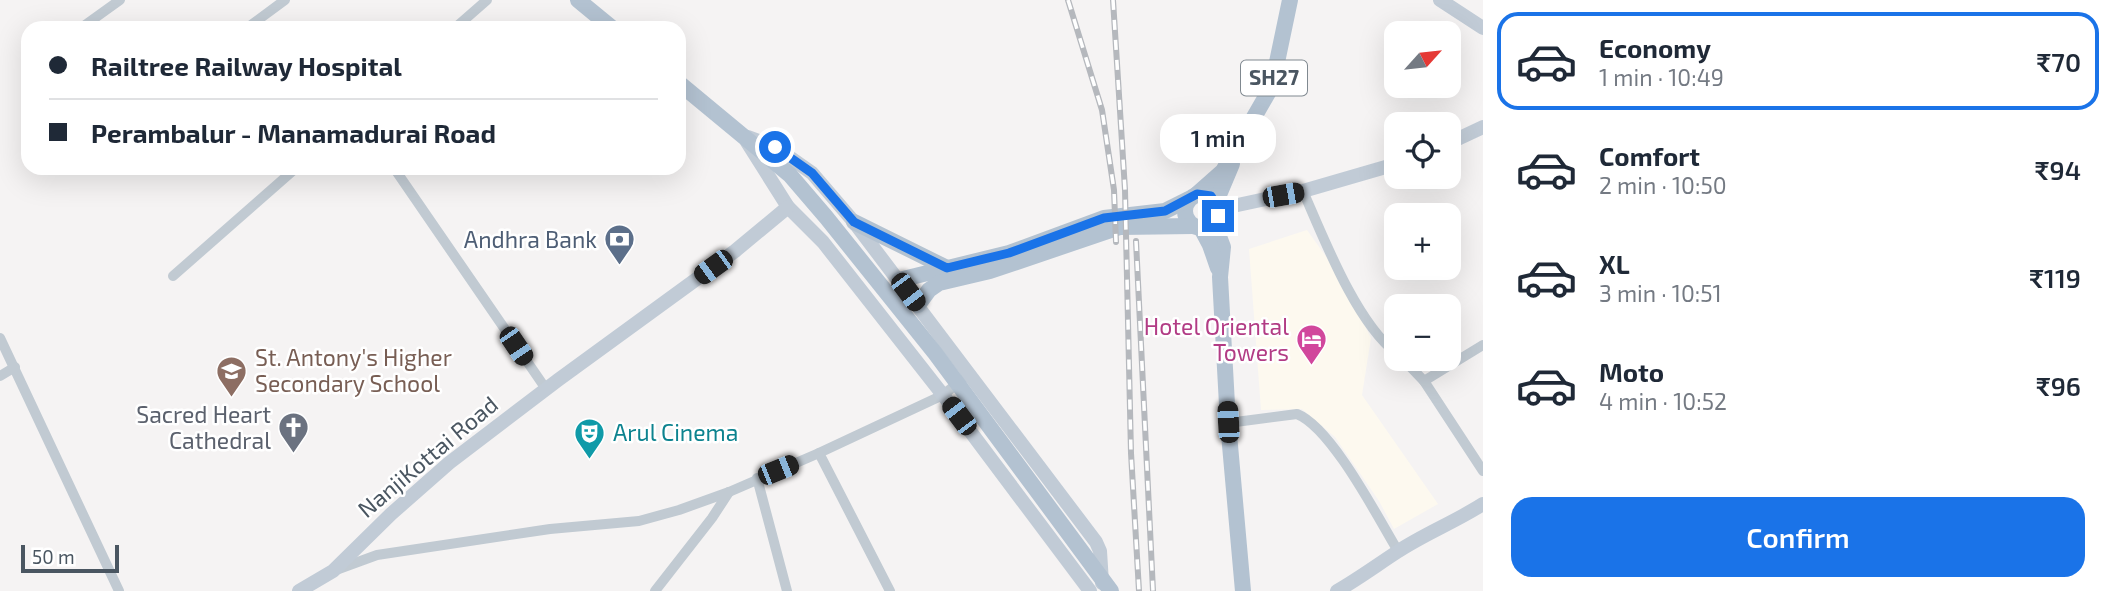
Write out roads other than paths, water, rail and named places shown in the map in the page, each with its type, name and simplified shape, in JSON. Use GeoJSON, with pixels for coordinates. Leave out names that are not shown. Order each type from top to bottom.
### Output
{"type":"FeatureCollection","features":[{"type":"Feature","properties":{"kind":"main road"},"geometry":{"type":"LineString","coordinates":[[578,0],[604,21]]}},
{"type":"Feature","properties":{"kind":"main road","name":"SH27"},"geometry":{"type":"LineString","coordinates":[[899,280],[1009,253],[1104,218],[1165,211],[1193,196],[1223,171],[1272,86],[1290,0]]}},
{"type":"Feature","properties":{"kind":"main road"},"geometry":{"type":"LineString","coordinates":[[686,89],[790,176],[827,217],[935,353],[1111,591]]}},
{"type":"Feature","properties":{"kind":"main road","name":"SH27"},"geometry":{"type":"LineString","coordinates":[[1209,218],[1237,148]]}},
{"type":"Feature","properties":{"kind":"main road"},"geometry":{"type":"LineString","coordinates":[[1209,218],[1187,220],[1185,206],[1193,196],[1211,196],[1209,218],[1223,247],[1220,277],[1228,422],[1243,591]]}},
{"type":"Feature","properties":{"kind":"main road"},"geometry":{"type":"LineString","coordinates":[[918,304],[929,290],[939,283],[990,271],[1120,228],[1209,218]]}},
{"type":"Feature","properties":{"kind":"main road"},"geometry":{"type":"LineString","coordinates":[[854,222],[947,268]]}},
{"type":"Feature","properties":{"kind":"street"},"geometry":{"type":"LineString","coordinates":[[91,21],[120,0]]}},
{"type":"Feature","properties":{"kind":"street"},"geometry":{"type":"LineString","coordinates":[[256,21],[285,0]]}},
{"type":"Feature","properties":{"kind":"street"},"geometry":{"type":"LineString","coordinates":[[463,21],[487,0]]}},
{"type":"Feature","properties":{"kind":"street"},"geometry":{"type":"LineString","coordinates":[[1440,0],[1483,27]]}},
{"type":"Feature","properties":{"kind":"street"},"geometry":{"type":"LineString","coordinates":[[1461,137],[1483,127]]}},
{"type":"Feature","properties":{"kind":"street"},"geometry":{"type":"LineString","coordinates":[[743,136],[788,207],[823,242],[943,395],[1090,591]]}},
{"type":"Feature","properties":{"kind":"street"},"geometry":{"type":"LineString","coordinates":[[743,136],[775,147],[812,173],[854,222],[1096,542],[1100,551],[1103,591]]}},
{"type":"Feature","properties":{"kind":"street"},"geometry":{"type":"LineString","coordinates":[[1209,218],[1384,167]]}},
{"type":"Feature","properties":{"kind":"street"},"geometry":{"type":"LineString","coordinates":[[173,276],[288,175]]}},
{"type":"Feature","properties":{"kind":"street"},"geometry":{"type":"LineString","coordinates":[[399,175],[546,389]]}},
{"type":"Feature","properties":{"kind":"street"},"geometry":{"type":"LineString","coordinates":[[1303,191],[1332,259],[1384,344]]}},
{"type":"Feature","properties":{"kind":"street","name":"NanjiKottai Road"},"geometry":{"type":"LineString","coordinates":[[302,590],[333,571],[391,514],[449,463],[735,251],[788,207]]}},
{"type":"Feature","properties":{"kind":"street"},"geometry":{"type":"LineString","coordinates":[[0,338],[119,591]]}},
{"type":"Feature","properties":{"kind":"street"},"geometry":{"type":"LineString","coordinates":[[1424,381],[1483,345]]}},
{"type":"Feature","properties":{"kind":"street"},"geometry":{"type":"LineString","coordinates":[[0,376],[15,367]]}},
{"type":"Feature","properties":{"kind":"street"},"geometry":{"type":"LineString","coordinates":[[1414,371],[1424,381],[1483,471]]}},
{"type":"Feature","properties":{"kind":"street"},"geometry":{"type":"LineString","coordinates":[[333,571],[377,555],[550,529],[639,521],[679,510],[729,492],[819,453],[943,395],[970,374]]}},
{"type":"Feature","properties":{"kind":"street"},"geometry":{"type":"LineString","coordinates":[[1228,422],[1297,414],[1304,417],[1334,446],[1398,551]]}},
{"type":"Feature","properties":{"kind":"street"},"geometry":{"type":"LineString","coordinates":[[819,453],[890,591]]}},
{"type":"Feature","properties":{"kind":"street"},"geometry":{"type":"LineString","coordinates":[[757,478],[787,591]]}},
{"type":"Feature","properties":{"kind":"street"},"geometry":{"type":"LineString","coordinates":[[655,591],[729,492]]}},
{"type":"Feature","properties":{"kind":"street"},"geometry":{"type":"LineString","coordinates":[[1337,591],[1398,551],[1483,504]]}},
{"type":"Feature","properties":{"kind":"railway"},"geometry":{"type":"LineString","coordinates":[[1068,0],[1102,110],[1114,190],[1116,242]]}},
{"type":"Feature","properties":{"kind":"railway"},"geometry":{"type":"LineString","coordinates":[[1113,0],[1125,190],[1131,453],[1139,591]]}},
{"type":"Feature","properties":{"kind":"railway"},"geometry":{"type":"LineString","coordinates":[[1136,241],[1153,591]]}},
{"type":"Feature","properties":{"kind":"place","name":"Andhra Bank"},"geometry":{"type":"Point","coordinates":[620,267]}},
{"type":"Feature","properties":{"kind":"place","name":"Hotel Oriental Towers"},"geometry":{"type":"Point","coordinates":[1312,367]}},
{"type":"Feature","properties":{"kind":"place","name":"St. Antony's Higher Secondary School"},"geometry":{"type":"Point","coordinates":[232,398]}},
{"type":"Feature","properties":{"kind":"place","name":"Sacred Heart Cathedral"},"geometry":{"type":"Point","coordinates":[294,455]}},
{"type":"Feature","properties":{"kind":"place","name":"Arul Cinema"},"geometry":{"type":"Point","coordinates":[590,460]}}]}
